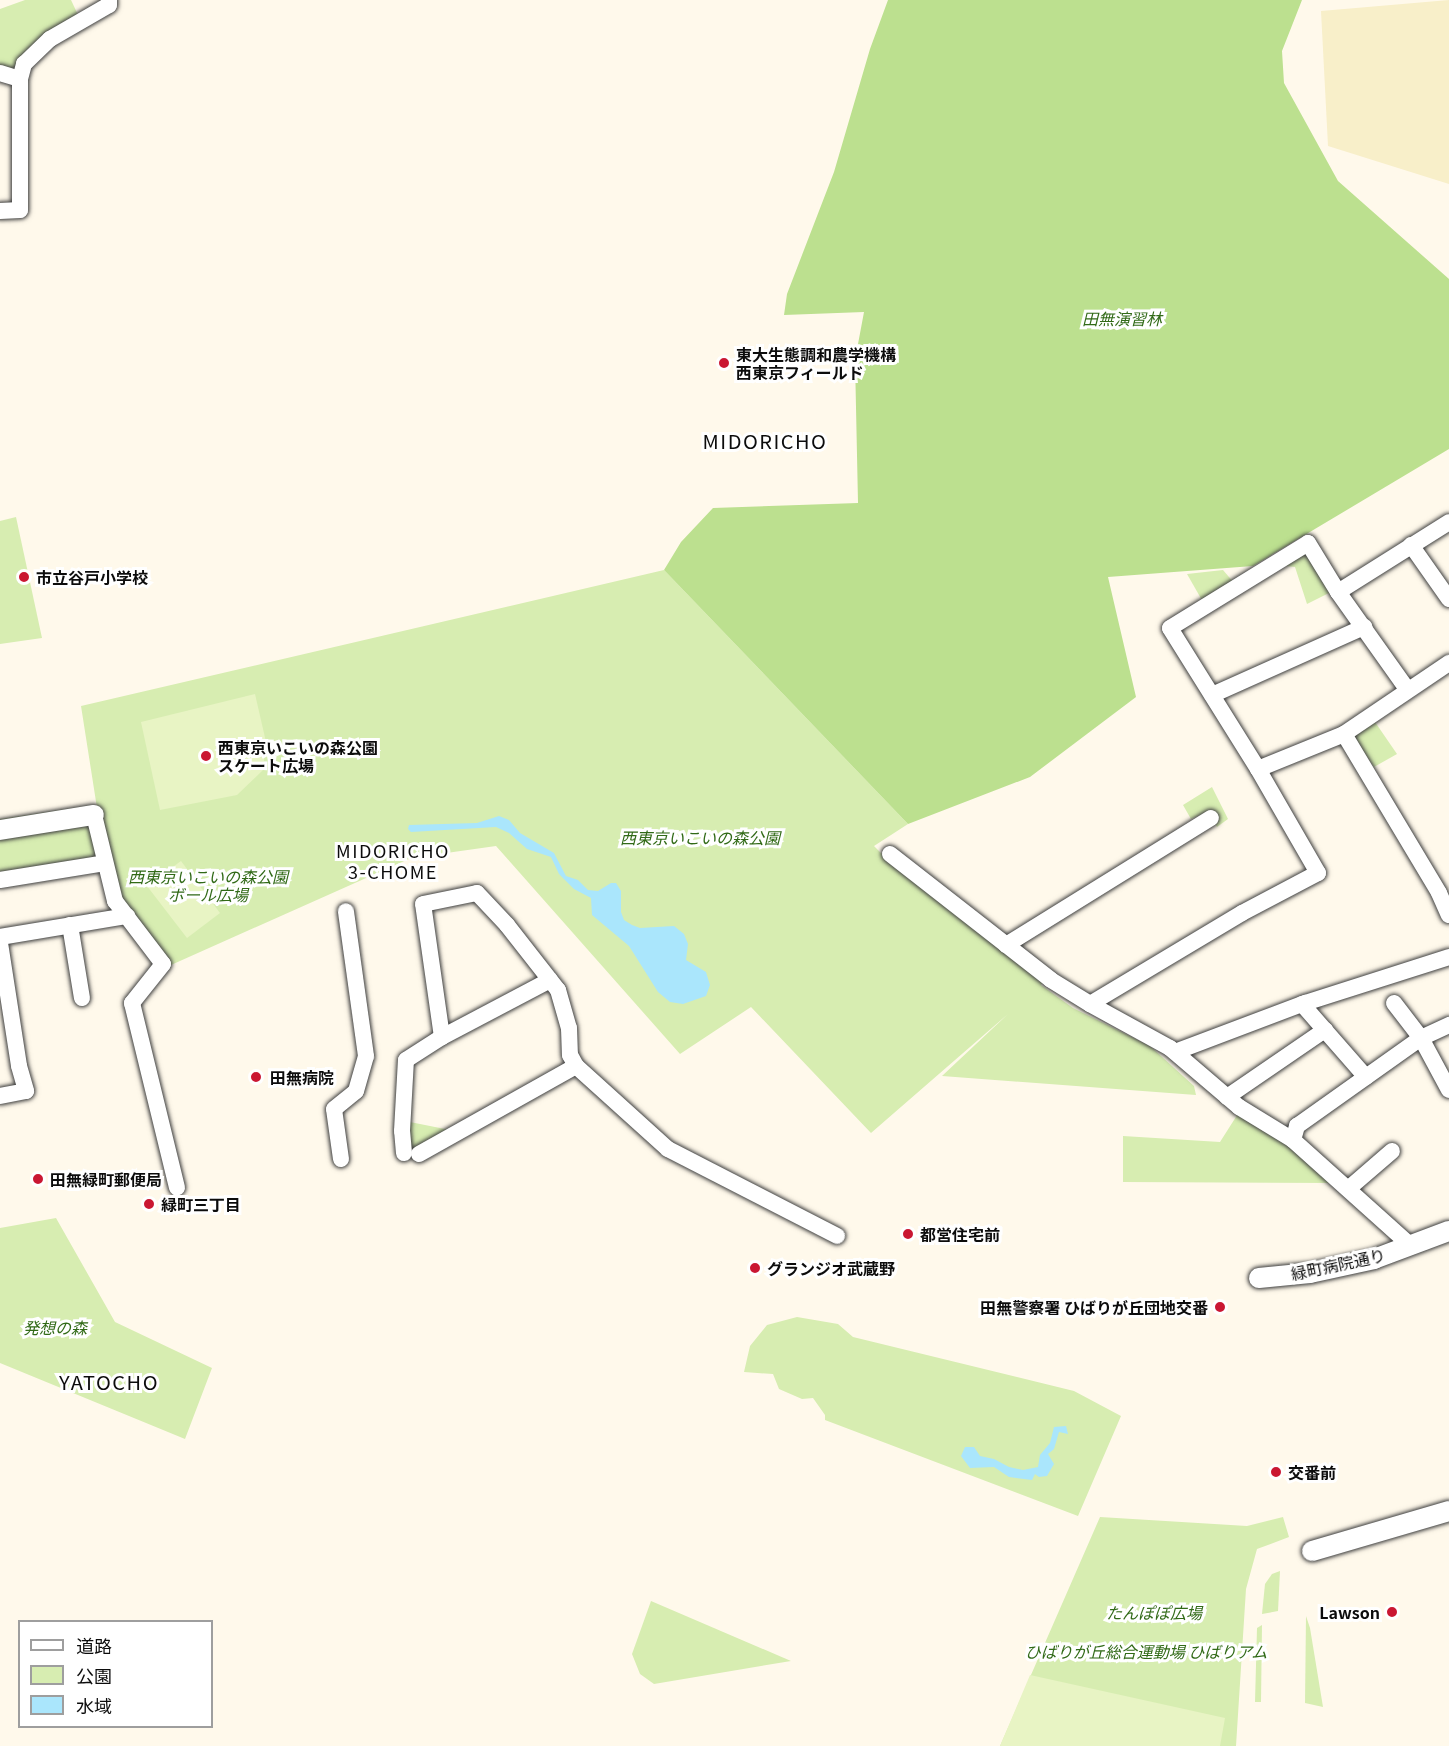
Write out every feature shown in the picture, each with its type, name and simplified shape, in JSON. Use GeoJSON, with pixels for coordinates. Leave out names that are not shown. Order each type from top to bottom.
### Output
{"type":"FeatureCollection","features":[{"type":"Feature","properties":{"kind":"street"},"geometry":{"type":"LineString","coordinates":[[0,211],[20,210],[20,79],[24,64],[50,39],[109,5],[109,0]]}},
{"type":"Feature","properties":{"kind":"street"},"geometry":{"type":"LineString","coordinates":[[0,73],[20,79]]}},
{"type":"Feature","properties":{"kind":"street"},"geometry":{"type":"LineString","coordinates":[[1338,592],[1449,522]]}},
{"type":"Feature","properties":{"kind":"street"},"geometry":{"type":"LineString","coordinates":[[1090,1004],[1242,913],[1318,873],[1258,769],[1170,628],[1308,543],[1338,592],[1407,689]]}},
{"type":"Feature","properties":{"kind":"street"},"geometry":{"type":"LineString","coordinates":[[1410,545],[1449,599]]}},
{"type":"Feature","properties":{"kind":"street"},"geometry":{"type":"LineString","coordinates":[[1212,695],[1364,627]]}},
{"type":"Feature","properties":{"kind":"street"},"geometry":{"type":"LineString","coordinates":[[1258,769],[1344,734],[1407,689],[1449,663]]}},
{"type":"Feature","properties":{"kind":"street"},"geometry":{"type":"LineString","coordinates":[[1344,734],[1444,891],[1449,915]]}},
{"type":"Feature","properties":{"kind":"street"},"geometry":{"type":"LineString","coordinates":[[0,830],[94,815],[116,901],[163,964],[132,1003],[141,1029],[177,1188]]}},
{"type":"Feature","properties":{"kind":"street"},"geometry":{"type":"LineString","coordinates":[[1006,945],[1211,818]]}},
{"type":"Feature","properties":{"kind":"street"},"geometry":{"type":"LineString","coordinates":[[890,854],[1051,980],[1175,1052],[1227,1097],[1293,1140],[1411,1246]]}},
{"type":"Feature","properties":{"kind":"street"},"geometry":{"type":"LineString","coordinates":[[0,880],[105,863]]}},
{"type":"Feature","properties":{"kind":"street"},"geometry":{"type":"LineString","coordinates":[[442,1037],[423,904],[477,892],[507,925],[558,990],[569,1028],[570,1055],[576,1066],[669,1149],[837,1236]]}},
{"type":"Feature","properties":{"kind":"street"},"geometry":{"type":"LineString","coordinates":[[341,1159],[334,1108],[356,1091],[366,1056],[346,911]]}},
{"type":"Feature","properties":{"kind":"street"},"geometry":{"type":"LineString","coordinates":[[0,937],[127,916]]}},
{"type":"Feature","properties":{"kind":"street"},"geometry":{"type":"LineString","coordinates":[[70,925],[82,998]]}},
{"type":"Feature","properties":{"kind":"street"},"geometry":{"type":"LineString","coordinates":[[0,943],[19,1066],[26,1091],[0,1096]]}},
{"type":"Feature","properties":{"kind":"street"},"geometry":{"type":"LineString","coordinates":[[1175,1052],[1302,1004],[1447,962]]}},
{"type":"Feature","properties":{"kind":"street"},"geometry":{"type":"LineString","coordinates":[[550,980],[442,1037],[406,1060],[402,1131],[412,1154],[576,1066]]}},
{"type":"Feature","properties":{"kind":"street"},"geometry":{"type":"LineString","coordinates":[[1394,1003],[1421,1038],[1449,1090]]}},
{"type":"Feature","properties":{"kind":"street"},"geometry":{"type":"LineString","coordinates":[[1302,1004],[1366,1077]]}},
{"type":"Feature","properties":{"kind":"street"},"geometry":{"type":"LineString","coordinates":[[1293,1140],[1297,1126],[1421,1038],[1449,1025]]}},
{"type":"Feature","properties":{"kind":"street"},"geometry":{"type":"LineString","coordinates":[[1227,1097],[1324,1030]]}},
{"type":"Feature","properties":{"kind":"street"},"geometry":{"type":"LineString","coordinates":[[1348,1189],[1392,1151]]}},
{"type":"Feature","properties":{"kind":"street","name":"緑町病院通り"},"geometry":{"type":"LineString","coordinates":[[1259,1278],[1310,1273],[1374,1259],[1449,1231]]}},
{"type":"Feature","properties":{"kind":"street"},"geometry":{"type":"LineString","coordinates":[[1312,1551],[1449,1511]]}},
{"type":"Feature","properties":{"kind":"shaded area"},"geometry":{"type":"Polygon","coordinates":[[[1449,0],[1449,184],[1328,146],[1321,11],[1449,0]]]}},
{"type":"Feature","properties":{"kind":"green space"},"geometry":{"type":"Polygon","coordinates":[[[25,0],[71,0],[79,17],[20,71],[0,65],[0,9],[25,0]]]}},
{"type":"Feature","properties":{"kind":"green space","name":"田無演習林"},"geometry":{"type":"Polygon","coordinates":[[[888,0],[1302,0],[1282,51],[1284,83],[1338,181],[1449,279],[1449,449],[1253,566],[1108,577],[1136,697],[1030,777],[908,824],[664,570],[681,542],[713,508],[858,503],[855,360],[864,312],[784,315],[787,294],[834,172],[870,49],[888,0]]]}},
{"type":"Feature","properties":{"kind":"green space"},"geometry":{"type":"Polygon","coordinates":[[[16,517],[42,638],[0,644],[0,521],[16,517]]]}},
{"type":"Feature","properties":{"kind":"green space"},"geometry":{"type":"Polygon","coordinates":[[[1307,548],[1333,591],[1307,604],[1295,567],[1277,565],[1307,548]]]}},
{"type":"Feature","properties":{"kind":"green space","name":"西東京いこいの森公園"},"geometry":{"type":"Polygon","coordinates":[[[664,570],[908,824],[874,846],[886,858],[1044,981],[1041,985],[1073,1008],[1150,1046],[1194,1086],[1196,1095],[942,1076],[1008,1014],[871,1133],[751,1007],[680,1054],[496,846],[411,858],[171,965],[119,898],[97,808],[81,706],[664,570]]]}},
{"type":"Feature","properties":{"kind":"green space"},"geometry":{"type":"Polygon","coordinates":[[[1223,570],[1235,584],[1203,602],[1187,574],[1223,570]]]}},
{"type":"Feature","properties":{"kind":"green space","name":"西東京いこいの森公園 スケート広場"},"geometry":{"type":"Polygon","coordinates":[[[255,694],[266,742],[263,770],[237,795],[160,810],[141,722],[255,694]]]}},
{"type":"Feature","properties":{"kind":"green space"},"geometry":{"type":"Polygon","coordinates":[[[1375,722],[1397,754],[1374,767],[1352,735],[1375,722]]]}},
{"type":"Feature","properties":{"kind":"green space"},"geometry":{"type":"Polygon","coordinates":[[[1212,787],[1228,819],[1217,827],[1207,812],[1191,819],[1183,805],[1212,787]]]}},
{"type":"Feature","properties":{"kind":"green space"},"geometry":{"type":"Polygon","coordinates":[[[92,805],[105,863],[0,880],[0,819],[92,805]]]}},
{"type":"Feature","properties":{"kind":"green space"},"geometry":{"type":"Polygon","coordinates":[[[181,861],[220,913],[187,938],[147,886],[181,861]]]}},
{"type":"Feature","properties":{"kind":"green space"},"geometry":{"type":"Polygon","coordinates":[[[1241,1109],[1336,1183],[1123,1182],[1123,1136],[1220,1142],[1241,1109]]]}},
{"type":"Feature","properties":{"kind":"green space"},"geometry":{"type":"Polygon","coordinates":[[[405,1121],[455,1131],[419,1152],[406,1151],[405,1121]]]}},
{"type":"Feature","properties":{"kind":"green space","name":"発想の森"},"geometry":{"type":"Polygon","coordinates":[[[56,1218],[115,1322],[212,1368],[185,1439],[0,1363],[0,1228],[56,1218]]]}},
{"type":"Feature","properties":{"kind":"green space"},"geometry":{"type":"Polygon","coordinates":[[[797,1317],[838,1324],[853,1337],[1074,1391],[1121,1416],[1078,1516],[825,1420],[825,1415],[813,1398],[802,1399],[779,1389],[773,1374],[744,1372],[750,1346],[767,1325],[797,1317]]]}},
{"type":"Feature","properties":{"kind":"green space","name":"たんぽぽ広場"},"geometry":{"type":"Polygon","coordinates":[[[1100,1517],[1247,1526],[1283,1517],[1289,1537],[1257,1549],[1246,1589],[1236,1746],[1000,1746],[1100,1517]]]}},
{"type":"Feature","properties":{"kind":"green space"},"geometry":{"type":"Polygon","coordinates":[[[1280,1571],[1278,1611],[1262,1614],[1265,1584],[1272,1574],[1280,1571]]]}},
{"type":"Feature","properties":{"kind":"green space"},"geometry":{"type":"Polygon","coordinates":[[[651,1601],[791,1661],[654,1684],[640,1674],[632,1654],[651,1601]]]}},
{"type":"Feature","properties":{"kind":"green space"},"geometry":{"type":"Polygon","coordinates":[[[1306,1616],[1310,1628],[1323,1707],[1305,1703],[1306,1616]]]}},
{"type":"Feature","properties":{"kind":"green space"},"geometry":{"type":"Polygon","coordinates":[[[1262,1625],[1261,1702],[1255,1702],[1257,1628],[1262,1625]]]}},
{"type":"Feature","properties":{"kind":"green space"},"geometry":{"type":"Polygon","coordinates":[[[1030,1675],[1225,1718],[1220,1746],[1000,1746],[1030,1675]]]}},
{"type":"Feature","properties":{"kind":"water"},"geometry":{"type":"Polygon","coordinates":[[[499,816],[509,820],[520,833],[554,853],[566,876],[578,880],[588,890],[598,891],[611,883],[616,883],[621,891],[621,912],[624,920],[640,928],[674,926],[684,934],[688,944],[686,960],[706,972],[710,985],[706,996],[683,1004],[670,1002],[658,992],[629,946],[592,915],[591,898],[574,889],[559,874],[551,857],[527,849],[509,833],[496,827],[411,832],[408,829],[409,825],[477,823],[499,816]]]}},
{"type":"Feature","properties":{"kind":"water"},"geometry":{"type":"Polygon","coordinates":[[[1066,1426],[1068,1434],[1059,1432],[1054,1449],[1048,1454],[1054,1464],[1047,1476],[1039,1477],[1035,1474],[1032,1480],[1009,1477],[994,1467],[970,1468],[961,1456],[965,1447],[974,1447],[980,1456],[994,1459],[1009,1467],[1023,1470],[1038,1467],[1040,1455],[1050,1443],[1054,1427],[1066,1426]]]}},
{"type":"Feature","properties":{"kind":"place","name":"東大生態調和農学機構 西東京フィールド"},"geometry":{"type":"Point","coordinates":[724,363]}},
{"type":"Feature","properties":{"kind":"place","name":"市立谷戸小学校"},"geometry":{"type":"Point","coordinates":[24,577]}},
{"type":"Feature","properties":{"kind":"place","name":"西東京いこいの森公園 スケート広場"},"geometry":{"type":"Point","coordinates":[206,756]}},
{"type":"Feature","properties":{"kind":"place","name":"田無病院"},"geometry":{"type":"Point","coordinates":[256,1077]}},
{"type":"Feature","properties":{"kind":"place","name":"田無緑町郵便局"},"geometry":{"type":"Point","coordinates":[38,1179]}},
{"type":"Feature","properties":{"kind":"place","name":"緑町三丁目"},"geometry":{"type":"Point","coordinates":[149,1204]}},
{"type":"Feature","properties":{"kind":"place","name":"都営住宅前"},"geometry":{"type":"Point","coordinates":[908,1234]}},
{"type":"Feature","properties":{"kind":"place","name":"グランジオ武蔵野"},"geometry":{"type":"Point","coordinates":[755,1268]}},
{"type":"Feature","properties":{"kind":"place","name":"田無警察署 ひばりが丘団地交番"},"geometry":{"type":"Point","coordinates":[1220,1307]}},
{"type":"Feature","properties":{"kind":"place","name":"交番前"},"geometry":{"type":"Point","coordinates":[1276,1472]}},
{"type":"Feature","properties":{"kind":"place","name":"Lawson"},"geometry":{"type":"Point","coordinates":[1392,1612]}},
{"type":"Feature","properties":{"kind":"district","name":"MIDORICHO"},"geometry":{"type":"Point","coordinates":[765,440]}},
{"type":"Feature","properties":{"kind":"district","name":"MIDORICHO 3-CHOME"},"geometry":{"type":"Point","coordinates":[393,861]}},
{"type":"Feature","properties":{"kind":"district","name":"YATOCHO"},"geometry":{"type":"Point","coordinates":[109,1381]}},
{"type":"Feature","properties":{"kind":"park label","name":"西東京いこいの森公園 ボール広場"},"geometry":{"type":"Point","coordinates":[208,885]}},
{"type":"Feature","properties":{"kind":"park label","name":"ひばりが丘総合運動場 ひばりアム"},"geometry":{"type":"Point","coordinates":[1146,1651]}}]}
